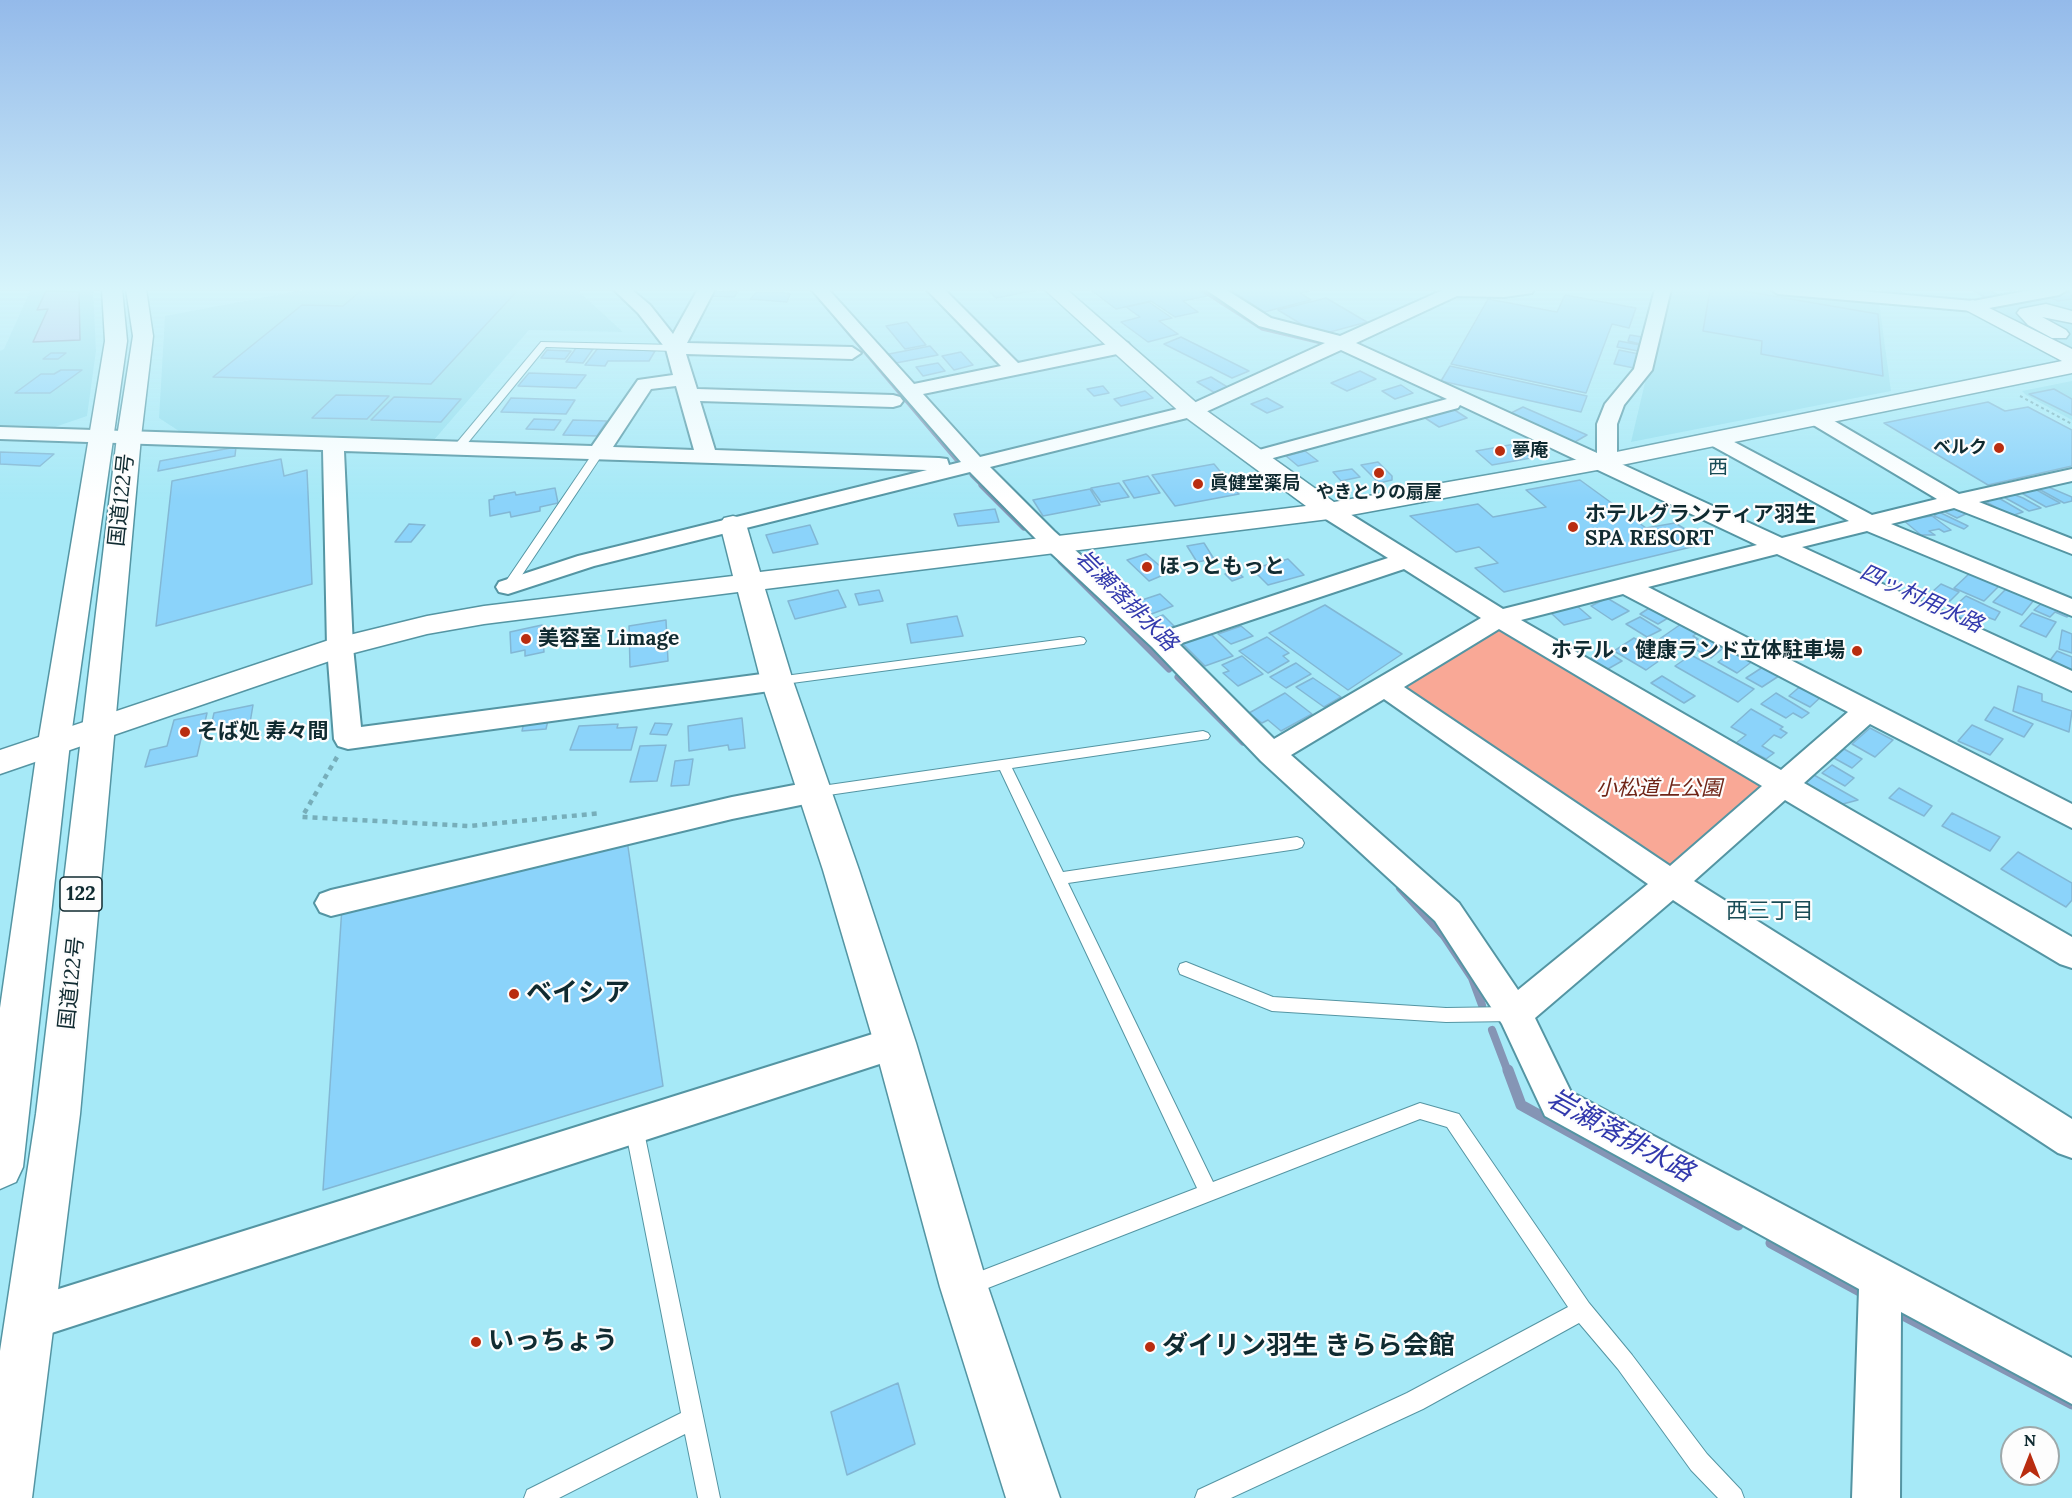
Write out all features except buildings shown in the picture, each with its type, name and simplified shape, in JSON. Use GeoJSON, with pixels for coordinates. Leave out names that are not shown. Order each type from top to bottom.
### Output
{"type":"FeatureCollection","features":[{"type":"Feature","properties":{"kind":"main road","name":"国道122号"},"geometry":{"type":"LineString","coordinates":[[5,1498],[58,1114],[98,729],[116,436],[116,359]]}},
{"type":"Feature","properties":{"kind":"main road","name":"国道122号"},"geometry":{"type":"LineString","coordinates":[[0,1167],[54,743],[116,436],[137,359]]}},
{"type":"Feature","properties":{"kind":"main road"},"geometry":{"type":"LineString","coordinates":[[1135,359],[1192,411],[1329,511]]}},
{"type":"Feature","properties":{"kind":"main road"},"geometry":{"type":"LineString","coordinates":[[0,762],[340,647],[419,627],[484,615],[1329,511],[1595,463],[2072,366]]}},
{"type":"Feature","properties":{"kind":"main road"},"geometry":{"type":"LineString","coordinates":[[733,524],[777,681],[895,1043],[964,1287],[1033,1498]]}},
{"type":"Feature","properties":{"kind":"street"},"geometry":{"type":"LineString","coordinates":[[679,359],[706,456]]}},
{"type":"Feature","properties":{"kind":"street"},"geometry":{"type":"LineString","coordinates":[[872,359],[900,396],[975,465],[1055,545],[1161,641],[1271,754],[1447,912],[1515,1014],[1558,1104],[2072,1382]]}},
{"type":"Feature","properties":{"kind":"street"},"geometry":{"type":"LineString","coordinates":[[1004,359],[1014,369]]}},
{"type":"Feature","properties":{"kind":"street"},"geometry":{"type":"LineString","coordinates":[[599,452],[645,384],[900,396],[1064,359]]}},
{"type":"Feature","properties":{"kind":"street"},"geometry":{"type":"LineString","coordinates":[[508,587],[586,561],[1192,411],[1303,359]]}},
{"type":"Feature","properties":{"kind":"street"},"geometry":{"type":"LineString","coordinates":[[1364,359],[1450,404],[1595,463]]}},
{"type":"Feature","properties":{"kind":"street"},"geometry":{"type":"LineString","coordinates":[[1368,359],[1595,463],[2072,698]]}},
{"type":"Feature","properties":{"kind":"street"},"geometry":{"type":"LineString","coordinates":[[1595,463],[1615,404],[1643,370],[1646,359]]}},
{"type":"Feature","properties":{"kind":"street"},"geometry":{"type":"LineString","coordinates":[[1255,457],[1450,404]]}},
{"type":"Feature","properties":{"kind":"street"},"geometry":{"type":"LineString","coordinates":[[1817,419],[1956,501],[2072,547]]}},
{"type":"Feature","properties":{"kind":"street"},"geometry":{"type":"LineString","coordinates":[[0,432],[975,465]]}},
{"type":"Feature","properties":{"kind":"street"},"geometry":{"type":"LineString","coordinates":[[1714,439],[1873,525],[2072,608]]}},
{"type":"Feature","properties":{"kind":"street"},"geometry":{"type":"LineString","coordinates":[[333,444],[340,647],[348,739],[777,681]]}},
{"type":"Feature","properties":{"kind":"street"},"geometry":{"type":"LineString","coordinates":[[1271,754],[1499,618],[1770,548],[1873,525],[1956,501],[2072,475]]}},
{"type":"Feature","properties":{"kind":"street"},"geometry":{"type":"LineString","coordinates":[[1329,511],[1499,618],[2072,954]]}},
{"type":"Feature","properties":{"kind":"street"},"geometry":{"type":"LineString","coordinates":[[1770,548],[2072,682]]}},
{"type":"Feature","properties":{"kind":"street"},"geometry":{"type":"LineString","coordinates":[[1161,641],[1407,560]]}},
{"type":"Feature","properties":{"kind":"street"},"geometry":{"type":"LineString","coordinates":[[1627,586],[2072,817]]}},
{"type":"Feature","properties":{"kind":"street"},"geometry":{"type":"LineString","coordinates":[[1384,686],[1671,883],[2072,1140]]}},
{"type":"Feature","properties":{"kind":"street"},"geometry":{"type":"LineString","coordinates":[[1515,1014],[1671,883],[1867,711]]}},
{"type":"Feature","properties":{"kind":"street"},"geometry":{"type":"LineString","coordinates":[[331,903],[732,808],[815,792]]}},
{"type":"Feature","properties":{"kind":"street"},"geometry":{"type":"LineString","coordinates":[[30,1319],[895,1043]]}},
{"type":"Feature","properties":{"kind":"street"},"geometry":{"type":"LineString","coordinates":[[1876,1498],[1880,1278]]}},
{"type":"Feature","properties":{"kind":"lane"},"geometry":{"type":"LineString","coordinates":[[458,448],[532,359]]}},
{"type":"Feature","properties":{"kind":"lane"},"geometry":{"type":"LineString","coordinates":[[508,587],[599,452]]}},
{"type":"Feature","properties":{"kind":"lane"},"geometry":{"type":"LineString","coordinates":[[777,681],[1080,640]]}},
{"type":"Feature","properties":{"kind":"lane"},"geometry":{"type":"LineString","coordinates":[[815,792],[1203,736]]}},
{"type":"Feature","properties":{"kind":"lane"},"geometry":{"type":"LineString","coordinates":[[1004,765],[1209,1193]]}},
{"type":"Feature","properties":{"kind":"lane"},"geometry":{"type":"LineString","coordinates":[[1059,879],[1296,843]]}},
{"type":"Feature","properties":{"kind":"lane"},"geometry":{"type":"LineString","coordinates":[[1186,969],[1272,1004],[1446,1015],[1515,1014]]}},
{"type":"Feature","properties":{"kind":"lane"},"geometry":{"type":"LineString","coordinates":[[964,1287],[1420,1112],[1453,1119],[1582,1310],[1625,1362],[1699,1462],[1733,1498]]}},
{"type":"Feature","properties":{"kind":"lane"},"geometry":{"type":"LineString","coordinates":[[634,1127],[709,1498]]}},
{"type":"Feature","properties":{"kind":"lane"},"geometry":{"type":"LineString","coordinates":[[1206,1498],[1415,1401],[1582,1310]]}},
{"type":"Feature","properties":{"kind":"lane"},"geometry":{"type":"LineString","coordinates":[[535,1498],[693,1419]]}},
{"type":"Feature","properties":{"kind":"path"},"geometry":{"type":"LineString","coordinates":[[2019,395],[2072,424]]}},
{"type":"Feature","properties":{"kind":"path"},"geometry":{"type":"LineString","coordinates":[[348,739],[302,817],[470,826],[607,812]]}},
{"type":"Feature","properties":{"kind":"shaded area"},"geometry":{"type":"Polygon","coordinates":[[[0,359],[95,359],[87,416],[55,427],[0,425],[0,359]]]}},
{"type":"Feature","properties":{"kind":"shaded area"},"geometry":{"type":"Polygon","coordinates":[[[162,359],[504,359],[433,441],[182,433],[159,418],[162,359]]]}},
{"type":"Feature","properties":{"kind":"shaded area"},"geometry":{"type":"Polygon","coordinates":[[[1651,359],[1887,359],[1891,391],[1631,442],[1651,359]]]}},
{"type":"Feature","properties":{"kind":"shaded area"},"geometry":{"type":"Polygon","coordinates":[[[2072,381],[2072,420],[2022,391],[2072,381]]]}},
{"type":"Feature","properties":{"kind":"green space","name":"小松道上公園"},"geometry":{"type":"Polygon","coordinates":[[[1502,628],[1766,783],[1668,867],[1400,688],[1502,628]]]}},
{"type":"Feature","properties":{"kind":"waterway","name":"岩瀬落排水路"},"geometry":{"type":"LineString","coordinates":[[871,359],[957,460]]}},
{"type":"Feature","properties":{"kind":"waterway","name":"岩瀬落排水路"},"geometry":{"type":"LineString","coordinates":[[972,475],[1024,527]]}},
{"type":"Feature","properties":{"kind":"waterway","name":"岩瀬落排水路"},"geometry":{"type":"LineString","coordinates":[[1061,561],[1169,669]]}},
{"type":"Feature","properties":{"kind":"waterway","name":"岩瀬落排水路"},"geometry":{"type":"LineString","coordinates":[[1178,677],[1243,742]]}},
{"type":"Feature","properties":{"kind":"waterway","name":"岩瀬落排水路"},"geometry":{"type":"LineString","coordinates":[[1400,888],[1444,936],[1472,978],[1482,1005]]}},
{"type":"Feature","properties":{"kind":"waterway","name":"岩瀬落排水路"},"geometry":{"type":"LineString","coordinates":[[1492,1030],[1508,1072]]}},
{"type":"Feature","properties":{"kind":"waterway","name":"岩瀬落排水路"},"geometry":{"type":"LineString","coordinates":[[1508,1070],[1521,1105],[1738,1225]]}},
{"type":"Feature","properties":{"kind":"waterway","name":"岩瀬落排水路"},"geometry":{"type":"LineString","coordinates":[[1771,1243],[1867,1295]]}},
{"type":"Feature","properties":{"kind":"waterway","name":"岩瀬落排水路"},"geometry":{"type":"LineString","coordinates":[[1901,1314],[2072,1404]]}},
{"type":"Feature","properties":{"kind":"place","name":"ベルク"},"geometry":{"type":"Point","coordinates":[1999,448]}},
{"type":"Feature","properties":{"kind":"place","name":"夢庵"},"geometry":{"type":"Point","coordinates":[1500,451]}},
{"type":"Feature","properties":{"kind":"place","name":"やきとりの扇屋"},"geometry":{"type":"Point","coordinates":[1379,473]}},
{"type":"Feature","properties":{"kind":"place","name":"眞健堂薬局"},"geometry":{"type":"Point","coordinates":[1198,484]}},
{"type":"Feature","properties":{"kind":"place","name":"ホテルグランティア羽生 SPA RESORT"},"geometry":{"type":"Point","coordinates":[1573,527]}},
{"type":"Feature","properties":{"kind":"place","name":"ほっともっと"},"geometry":{"type":"Point","coordinates":[1147,567]}},
{"type":"Feature","properties":{"kind":"place","name":"美容室 Limage"},"geometry":{"type":"Point","coordinates":[526,639]}},
{"type":"Feature","properties":{"kind":"place","name":"ホテル・健康ランド立体駐車場"},"geometry":{"type":"Point","coordinates":[1857,651]}},
{"type":"Feature","properties":{"kind":"place","name":"そば処 寿々間"},"geometry":{"type":"Point","coordinates":[185,732]}},
{"type":"Feature","properties":{"kind":"place","name":"ベイシア"},"geometry":{"type":"Point","coordinates":[514,994]}},
{"type":"Feature","properties":{"kind":"place","name":"いっちょう"},"geometry":{"type":"Point","coordinates":[476,1342]}},
{"type":"Feature","properties":{"kind":"place","name":"ダイリン羽生 きらら会館"},"geometry":{"type":"Point","coordinates":[1150,1347]}},
{"type":"Feature","properties":{"kind":"district","name":"西"},"geometry":{"type":"Point","coordinates":[1718,468]}},
{"type":"Feature","properties":{"kind":"district","name":"西三丁目"},"geometry":{"type":"Point","coordinates":[1770,912]}},
{"type":"Feature","properties":{"kind":"water label","name":"四ッ村用水路"},"geometry":{"type":"Point","coordinates":[1921,599]}}]}
